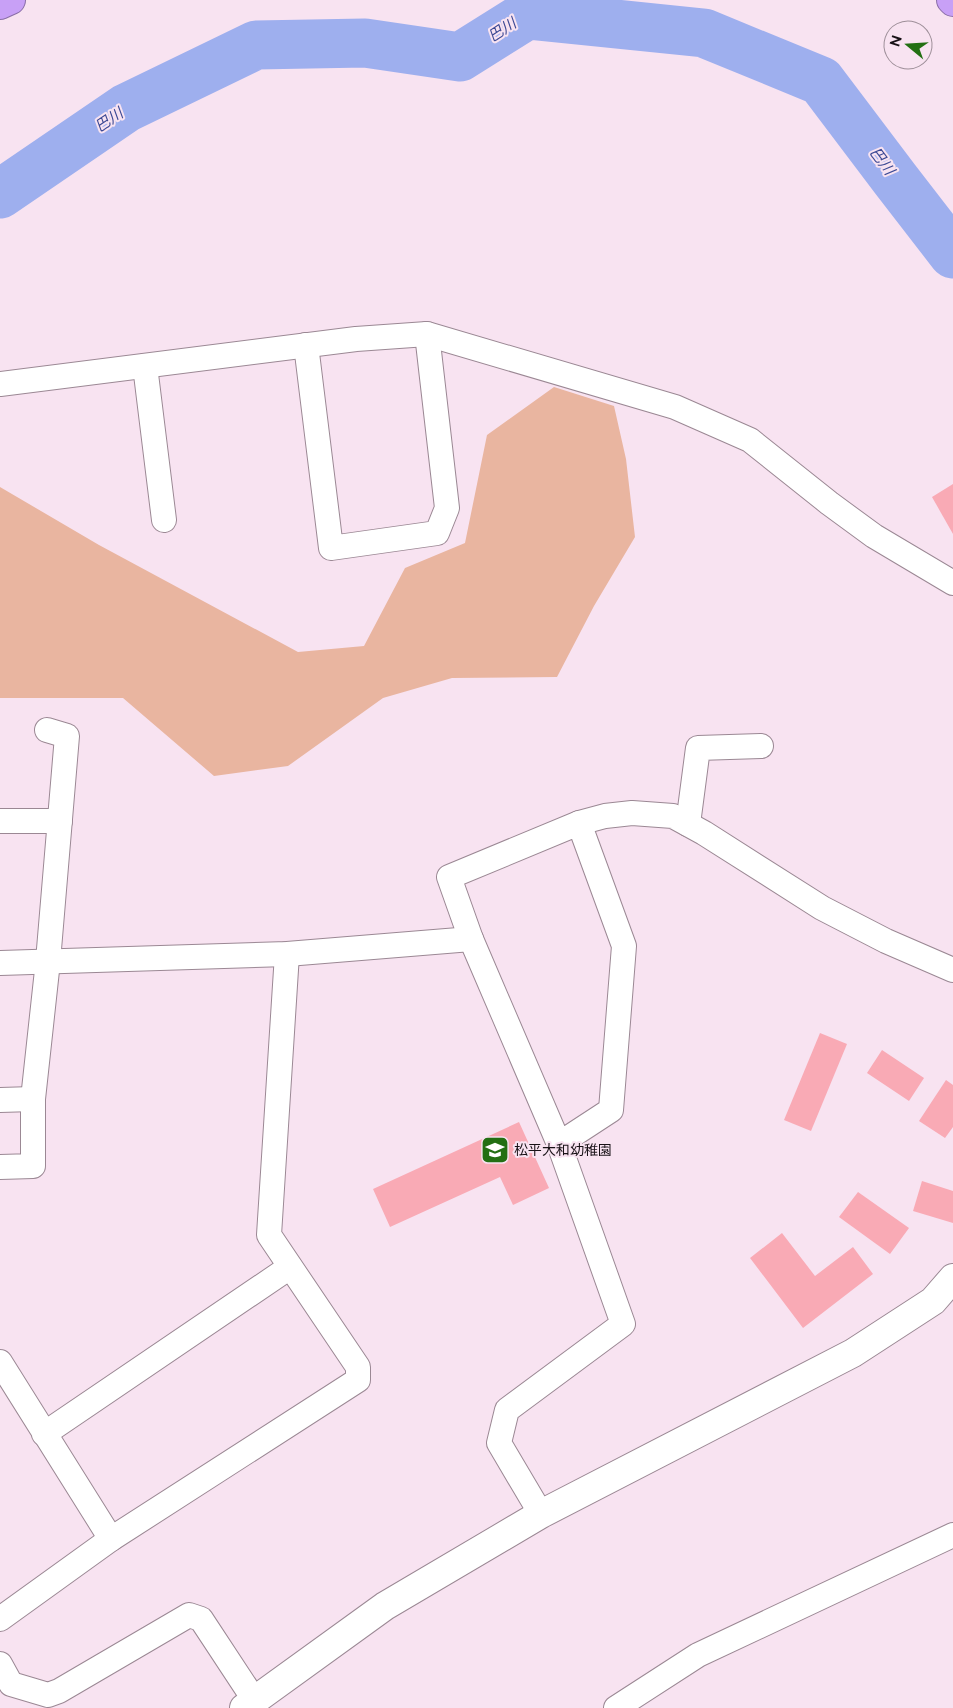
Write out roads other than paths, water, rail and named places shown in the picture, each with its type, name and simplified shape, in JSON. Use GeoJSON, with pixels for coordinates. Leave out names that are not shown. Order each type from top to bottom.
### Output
{"type":"FeatureCollection","features":[{"type":"Feature","properties":{"kind":"highway"},"geometry":{"type":"LineString","coordinates":[[0,5],[11,0]]}},
{"type":"Feature","properties":{"kind":"street"},"geometry":{"type":"LineString","coordinates":[[306,345],[331,548],[437,533],[447,508],[427,334]]}},
{"type":"Feature","properties":{"kind":"street"},"geometry":{"type":"LineString","coordinates":[[0,384],[356,339],[427,334],[675,407],[750,440],[874,536],[953,583]]}},
{"type":"Feature","properties":{"kind":"street"},"geometry":{"type":"LineString","coordinates":[[145,366],[164,520]]}},
{"type":"Feature","properties":{"kind":"street"},"geometry":{"type":"LineString","coordinates":[[0,1167],[33,1166],[32,1099],[48,961],[67,736],[47,730]]}},
{"type":"Feature","properties":{"kind":"street"},"geometry":{"type":"LineString","coordinates":[[688,824],[698,748],[761,746]]}},
{"type":"Feature","properties":{"kind":"street"},"geometry":{"type":"LineString","coordinates":[[541,1514],[500,1443],[507,1410],[623,1324],[559,1144],[471,939],[449,877],[579,823],[606,816],[632,813],[673,816],[822,908],[886,940],[953,970]]}},
{"type":"Feature","properties":{"kind":"street"},"geometry":{"type":"LineString","coordinates":[[0,821],[60,822]]}},
{"type":"Feature","properties":{"kind":"street"},"geometry":{"type":"LineString","coordinates":[[559,1144],[611,1110],[624,946],[579,823]]}},
{"type":"Feature","properties":{"kind":"street"},"geometry":{"type":"LineString","coordinates":[[0,962],[287,954],[471,939]]}},
{"type":"Feature","properties":{"kind":"street"},"geometry":{"type":"LineString","coordinates":[[0,1619],[111,1539],[358,1380],[358,1368],[269,1235],[287,954]]}},
{"type":"Feature","properties":{"kind":"street"},"geometry":{"type":"LineString","coordinates":[[0,1100],[32,1099]]}},
{"type":"Feature","properties":{"kind":"street"},"geometry":{"type":"LineString","coordinates":[[44,1434],[290,1267]]}},
{"type":"Feature","properties":{"kind":"street"},"geometry":{"type":"LineString","coordinates":[[0,1664],[10,1684],[48,1695],[59,1691],[189,1615],[201,1619],[250,1704],[385,1606],[541,1514],[853,1353],[933,1301],[953,1278]]}},
{"type":"Feature","properties":{"kind":"street"},"geometry":{"type":"LineString","coordinates":[[0,1362],[111,1539]]}},
{"type":"Feature","properties":{"kind":"street"},"geometry":{"type":"LineString","coordinates":[[616,1708],[698,1655],[953,1534]]}},
{"type":"Feature","properties":{"kind":"waterway","name":"巴川"},"geometry":{"type":"LineString","coordinates":[[0,194],[126,108],[256,45],[365,43],[460,57],[527,15],[704,33],[821,81],[953,254]]}},
{"type":"Feature","properties":{"kind":"place","name":"松平大和幼稚園"},"geometry":{"type":"Point","coordinates":[495,1150]}}]}
